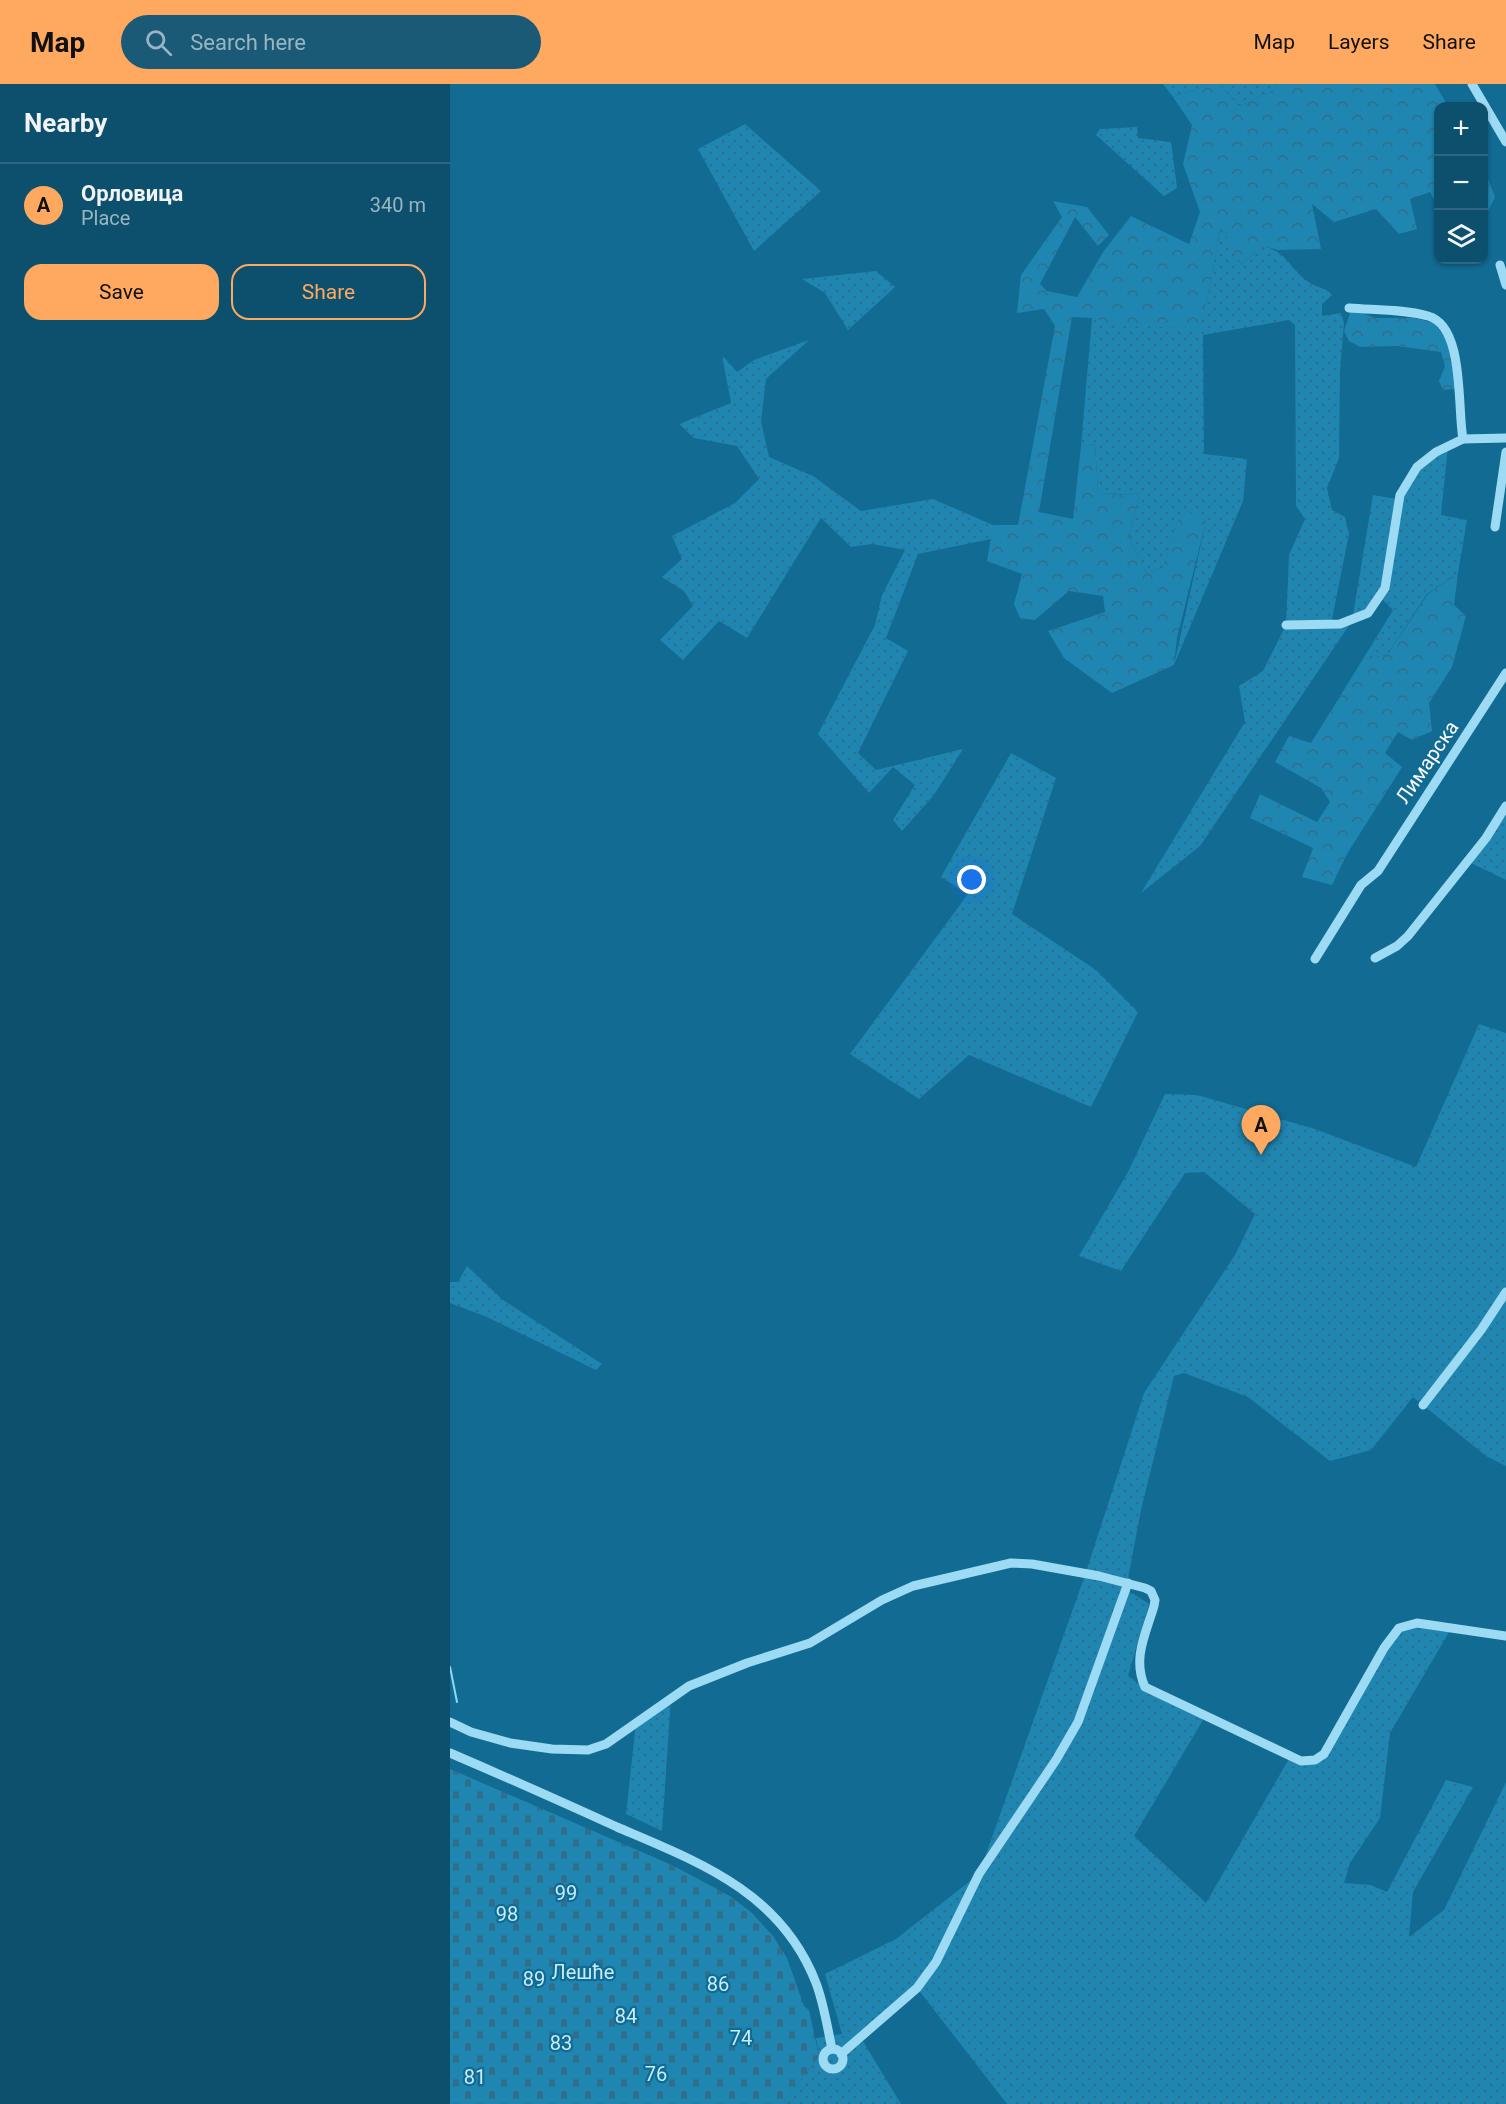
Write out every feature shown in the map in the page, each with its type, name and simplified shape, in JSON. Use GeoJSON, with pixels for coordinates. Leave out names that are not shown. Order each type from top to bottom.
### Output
{"type":"FeatureCollection","features":[{"type":"Feature","properties":{"kind":"street"},"geometry":{"type":"LineString","coordinates":[[1472,84],[1506,142]]}},
{"type":"Feature","properties":{"kind":"street"},"geometry":{"type":"LineString","coordinates":[[1500,265],[1506,285]]}},
{"type":"Feature","properties":{"kind":"street"},"geometry":{"type":"LineString","coordinates":[[1349,308],[1428,316],[1442,325],[1454,348],[1463,439]]}},
{"type":"Feature","properties":{"kind":"street"},"geometry":{"type":"LineString","coordinates":[[1286,625],[1340,624],[1368,613],[1385,588],[1396,511],[1404,485],[1425,460],[1463,439],[1506,438]]}},
{"type":"Feature","properties":{"kind":"street"},"geometry":{"type":"LineString","coordinates":[[1495,527],[1506,452]]}},
{"type":"Feature","properties":{"kind":"street","name":"Лимарска"},"geometry":{"type":"LineString","coordinates":[[1315,959],[1361,885],[1378,871],[1506,673]]}},
{"type":"Feature","properties":{"kind":"street"},"geometry":{"type":"LineString","coordinates":[[1375,958],[1397,946],[1408,936],[1486,838],[1506,806]]}},
{"type":"Feature","properties":{"kind":"street"},"geometry":{"type":"LineString","coordinates":[[1424,1405],[1481,1330],[1506,1292]]}},
{"type":"Feature","properties":{"kind":"street"},"geometry":{"type":"LineString","coordinates":[[450,1722],[471,1732],[510,1743],[552,1749],[588,1750],[606,1744],[689,1686],[747,1663],[810,1643],[882,1600],[928,1580],[1021,1562],[1145,1588],[1155,1600],[1138,1660],[1138,1670],[1148,1690],[1301,1761],[1315,1760],[1324,1754],[1393,1632],[1408,1624],[1417,1623],[1506,1636]]}},
{"type":"Feature","properties":{"kind":"street"},"geometry":{"type":"LineString","coordinates":[[841,2054],[917,1988],[936,1962],[979,1874],[1056,1760],[1078,1722],[1128,1583]]}},
{"type":"Feature","properties":{"kind":"street"},"geometry":{"type":"LineString","coordinates":[[450,1753],[667,1848],[718,1872],[742,1888],[773,1915],[803,1958],[824,2007],[832,2049]]}},
{"type":"Feature","properties":{"kind":"street"},"geometry":{"type":"LineString","coordinates":[[832,2049],[841,2054],[843,2060],[839,2067],[828,2068],[823,2063],[823,2056],[832,2049]]}},
{"type":"Feature","properties":{"kind":"green space"},"geometry":{"type":"Polygon","coordinates":[[[1163,84],[1212,84],[1173,97],[1163,84]]]}},
{"type":"Feature","properties":{"kind":"green space"},"geometry":{"type":"Polygon","coordinates":[[[1212,84],[1219,84],[1239,106],[1274,90],[1278,84],[1435,84],[1446,102],[1434,102],[1434,200],[1430,192],[1410,199],[1417,229],[1399,234],[1376,209],[1334,222],[1312,204],[1321,249],[1278,250],[1264,246],[1241,264],[1221,226],[1208,296],[1198,328],[1122,326],[1092,318],[1072,317],[1039,512],[1073,519],[1081,446],[1095,444],[1098,493],[1139,495],[1129,537],[1147,574],[1163,567],[1182,508],[1206,521],[1177,638],[1174,665],[1112,693],[1064,658],[1048,631],[1105,612],[1103,596],[1069,591],[1035,620],[1020,618],[1014,604],[1022,574],[987,561],[993,525],[1018,525],[1055,326],[1044,309],[1017,313],[1021,275],[1062,217],[1053,201],[1087,207],[1109,235],[1098,246],[1075,217],[1040,284],[1047,291],[1077,297],[1103,252],[1131,216],[1189,244],[1200,212],[1183,164],[1192,125],[1173,97],[1212,84]]]}},
{"type":"Feature","properties":{"kind":"green space"},"geometry":{"type":"Polygon","coordinates":[[[1219,84],[1278,84],[1274,90],[1239,106],[1219,84]]]}},
{"type":"Feature","properties":{"kind":"green space"},"geometry":{"type":"Polygon","coordinates":[[[745,124],[821,191],[754,251],[698,149],[745,124]]]}},
{"type":"Feature","properties":{"kind":"green space"},"geometry":{"type":"Polygon","coordinates":[[[1137,127],[1138,138],[1171,142],[1177,188],[1164,196],[1096,135],[1100,129],[1137,127]]]}},
{"type":"Feature","properties":{"kind":"green space"},"geometry":{"type":"Polygon","coordinates":[[[1488,179],[1495,197],[1488,211],[1488,179]]]}},
{"type":"Feature","properties":{"kind":"green space"},"geometry":{"type":"Polygon","coordinates":[[[1221,225],[1241,264],[1264,246],[1273,249],[1305,280],[1332,295],[1322,304],[1322,316],[1341,313],[1344,323],[1340,371],[1339,458],[1327,488],[1332,510],[1345,517],[1349,534],[1331,624],[1352,621],[1200,846],[1141,893],[1245,722],[1239,686],[1263,671],[1286,625],[1289,555],[1305,519],[1296,506],[1295,325],[1289,320],[1203,335],[1204,454],[1247,459],[1243,501],[1174,665],[1206,521],[1182,509],[1163,567],[1147,574],[1129,537],[1139,495],[1098,493],[1095,444],[1081,446],[1092,318],[1198,327],[1208,296],[1221,225]]]}},
{"type":"Feature","properties":{"kind":"green space"},"geometry":{"type":"Polygon","coordinates":[[[876,271],[895,287],[848,330],[825,293],[802,279],[876,271]]]}},
{"type":"Feature","properties":{"kind":"green space"},"geometry":{"type":"Polygon","coordinates":[[[1351,310],[1376,318],[1415,318],[1434,323],[1450,344],[1457,389],[1443,390],[1439,381],[1445,366],[1441,352],[1396,346],[1360,347],[1349,341],[1344,331],[1351,310]]]}},
{"type":"Feature","properties":{"kind":"green space"},"geometry":{"type":"Polygon","coordinates":[[[809,340],[766,379],[761,421],[769,457],[813,476],[861,511],[933,499],[993,525],[991,539],[918,554],[886,638],[908,651],[858,753],[876,770],[963,749],[934,795],[902,831],[893,820],[915,785],[893,767],[869,793],[818,734],[875,625],[882,595],[905,550],[872,544],[851,547],[821,518],[747,638],[719,621],[683,660],[660,640],[693,606],[684,591],[662,577],[682,559],[672,536],[735,503],[759,479],[737,446],[694,438],[679,424],[731,403],[722,355],[737,372],[754,360],[809,340]]]}},
{"type":"Feature","properties":{"kind":"green space"},"geometry":{"type":"Polygon","coordinates":[[[1448,446],[1441,515],[1467,520],[1458,573],[1427,594],[1387,655],[1363,659],[1393,610],[1380,597],[1352,621],[1373,495],[1397,499],[1411,474],[1448,446]]]}},
{"type":"Feature","properties":{"kind":"green space"},"geometry":{"type":"Polygon","coordinates":[[[1458,573],[1454,605],[1466,616],[1452,667],[1429,703],[1432,731],[1412,740],[1398,732],[1385,753],[1402,767],[1347,854],[1332,885],[1302,877],[1313,848],[1250,818],[1260,794],[1317,822],[1330,802],[1321,788],[1275,762],[1289,736],[1311,743],[1363,659],[1387,655],[1428,594],[1458,573]]]}},
{"type":"Feature","properties":{"kind":"green space"},"geometry":{"type":"Polygon","coordinates":[[[1011,753],[1056,778],[1012,914],[1096,970],[1138,1012],[1091,1107],[969,1055],[919,1099],[850,1054],[968,894],[941,877],[1011,753]]]}},
{"type":"Feature","properties":{"kind":"green space"},"geometry":{"type":"Polygon","coordinates":[[[1506,817],[1506,880],[1471,863],[1506,817]]]}},
{"type":"Feature","properties":{"kind":"green space"},"geometry":{"type":"Polygon","coordinates":[[[1479,1024],[1506,1033],[1506,1466],[1486,1456],[1413,1397],[1371,1450],[1330,1461],[1248,1397],[1184,1373],[1174,1376],[1141,1510],[1126,1589],[1149,1604],[1128,1676],[1148,1690],[1206,1715],[1134,1836],[1206,1903],[1290,1757],[1310,1761],[1324,1754],[1393,1632],[1408,1624],[1452,1627],[1390,1733],[1380,1818],[1350,1863],[1344,1883],[1371,1885],[1387,1892],[1446,1780],[1473,1787],[1413,1892],[1409,1937],[1444,1910],[1506,1782],[1506,2104],[1007,2104],[917,1988],[861,2038],[901,2104],[782,2104],[819,2056],[816,2038],[842,2034],[825,1974],[896,1939],[979,1874],[1085,1575],[1144,1393],[1235,1255],[1255,1214],[1204,1172],[1185,1173],[1121,1271],[1079,1256],[1128,1172],[1165,1094],[1197,1095],[1315,1129],[1416,1167],[1479,1024]]]}},
{"type":"Feature","properties":{"kind":"green space"},"geometry":{"type":"Polygon","coordinates":[[[467,1266],[503,1300],[602,1364],[596,1370],[487,1317],[450,1303],[450,1282],[458,1282],[467,1266]]]}},
{"type":"Feature","properties":{"kind":"green space"},"geometry":{"type":"Polygon","coordinates":[[[671,1697],[662,1831],[626,1814],[636,1723],[671,1697]]]}},
{"type":"Feature","properties":{"kind":"green space","name":"Лешће"},"geometry":{"type":"Polygon","coordinates":[[[450,1769],[674,1866],[730,1896],[752,1913],[773,1936],[787,1958],[804,2006],[809,2010],[819,2056],[782,2104],[450,2104],[450,1769]]]}},
{"type":"Feature","properties":{"kind":"waterway"},"geometry":{"type":"LineString","coordinates":[[450,1667],[457,1702]]}},
{"type":"Feature","properties":{"kind":"place","name":"Орловица"},"geometry":{"type":"Point","coordinates":[1261,1155]}},
{"type":"Feature","properties":{"kind":"park label","name":"99"},"geometry":{"type":"Point","coordinates":[566,1893]}},
{"type":"Feature","properties":{"kind":"park label","name":"98"},"geometry":{"type":"Point","coordinates":[507,1914]}},
{"type":"Feature","properties":{"kind":"park label","name":"89"},"geometry":{"type":"Point","coordinates":[534,1979]}},
{"type":"Feature","properties":{"kind":"park label","name":"86"},"geometry":{"type":"Point","coordinates":[718,1984]}},
{"type":"Feature","properties":{"kind":"park label","name":"84"},"geometry":{"type":"Point","coordinates":[626,2016]}},
{"type":"Feature","properties":{"kind":"park label","name":"74"},"geometry":{"type":"Point","coordinates":[741,2038]}},
{"type":"Feature","properties":{"kind":"park label","name":"83"},"geometry":{"type":"Point","coordinates":[561,2043]}},
{"type":"Feature","properties":{"kind":"park label","name":"76"},"geometry":{"type":"Point","coordinates":[656,2074]}},
{"type":"Feature","properties":{"kind":"park label","name":"81"},"geometry":{"type":"Point","coordinates":[475,2077]}}]}
